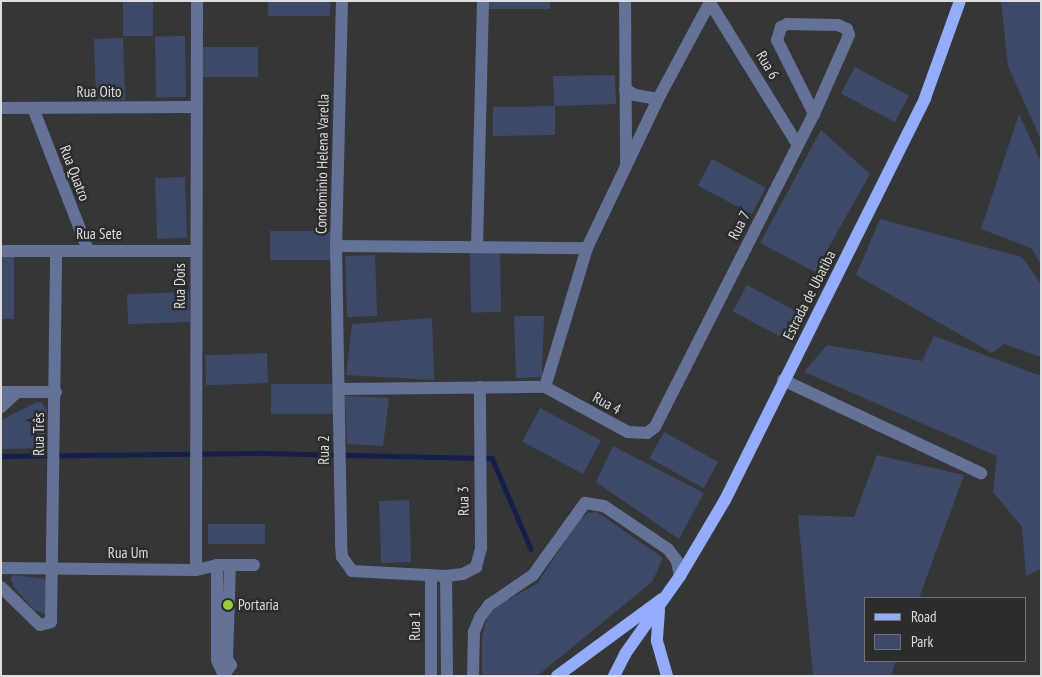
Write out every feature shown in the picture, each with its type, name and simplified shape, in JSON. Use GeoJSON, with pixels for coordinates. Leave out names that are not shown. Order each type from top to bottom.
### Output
{"type":"FeatureCollection","features":[{"type":"Feature","properties":{"kind":"main road","name":"Estrada de Ubatiba"},"geometry":{"type":"LineString","coordinates":[[614,676],[625,654],[659,610],[725,500],[783,380],[870,214],[925,98],[960,1]]}},
{"type":"Feature","properties":{"kind":"main road","name":"Estrada de Ubatiba"},"geometry":{"type":"LineString","coordinates":[[557,676],[668,594]]}},
{"type":"Feature","properties":{"kind":"main road"},"geometry":{"type":"LineString","coordinates":[[659,610],[657,641],[667,676]]}},
{"type":"Feature","properties":{"kind":"street","name":"Rua Dois"},"geometry":{"type":"LineString","coordinates":[[196,570],[197,1]]}},
{"type":"Feature","properties":{"kind":"street","name":"Condominio Helena Varella"},"geometry":{"type":"LineString","coordinates":[[342,1],[336,246],[588,248]]}},
{"type":"Feature","properties":{"kind":"street"},"geometry":{"type":"LineString","coordinates":[[477,246],[483,1]]}},
{"type":"Feature","properties":{"kind":"street"},"geometry":{"type":"LineString","coordinates":[[625,1],[626,166]]}},
{"type":"Feature","properties":{"kind":"street"},"geometry":{"type":"LineString","coordinates":[[340,389],[545,387],[588,248],[658,99],[709,2]]}},
{"type":"Feature","properties":{"kind":"street","name":"Rua 6"},"geometry":{"type":"LineString","coordinates":[[709,2],[798,145]]}},
{"type":"Feature","properties":{"kind":"street","name":"Rua 7"},"geometry":{"type":"LineString","coordinates":[[655,427],[814,114],[849,35],[847,29],[838,25],[794,23],[781,27],[778,34],[781,49],[814,114]]}},
{"type":"Feature","properties":{"kind":"street"},"geometry":{"type":"LineString","coordinates":[[697,27],[724,24]]}},
{"type":"Feature","properties":{"kind":"street"},"geometry":{"type":"LineString","coordinates":[[625,89],[636,95],[658,99]]}},
{"type":"Feature","properties":{"kind":"street","name":"Rua Oito"},"geometry":{"type":"LineString","coordinates":[[1,108],[196,107]]}},
{"type":"Feature","properties":{"kind":"street","name":"Rua Quatro"},"geometry":{"type":"LineString","coordinates":[[33,108],[88,250]]}},
{"type":"Feature","properties":{"kind":"street","name":"Rua 2"},"geometry":{"type":"LineString","coordinates":[[336,246],[340,389],[341,543],[346,566],[361,573],[431,576]]}},
{"type":"Feature","properties":{"kind":"street","name":"Rua Sete"},"geometry":{"type":"LineString","coordinates":[[1,251],[196,251]]}},
{"type":"Feature","properties":{"kind":"street","name":"Rua Três"},"geometry":{"type":"LineString","coordinates":[[1,587],[40,625],[48,625],[54,618],[56,251]]}},
{"type":"Feature","properties":{"kind":"street"},"geometry":{"type":"LineString","coordinates":[[783,380],[981,473]]}},
{"type":"Feature","properties":{"kind":"street","name":"Rua 3"},"geometry":{"type":"LineString","coordinates":[[431,576],[464,574],[476,566],[479,558],[480,387]]}},
{"type":"Feature","properties":{"kind":"street","name":"Rua 4"},"geometry":{"type":"LineString","coordinates":[[545,387],[628,432],[640,435],[655,427]]}},
{"type":"Feature","properties":{"kind":"street"},"geometry":{"type":"LineString","coordinates":[[1,392],[56,392]]}},
{"type":"Feature","properties":{"kind":"street"},"geometry":{"type":"LineString","coordinates":[[1,407],[16,393]]}},
{"type":"Feature","properties":{"kind":"street"},"geometry":{"type":"LineString","coordinates":[[473,676],[474,632],[480,616],[489,605],[533,575],[585,502],[604,506],[668,549],[677,561],[680,576]]}},
{"type":"Feature","properties":{"kind":"street"},"geometry":{"type":"LineString","coordinates":[[217,565],[216,660],[227,672]]}},
{"type":"Feature","properties":{"kind":"street","name":"Rua Um"},"geometry":{"type":"LineString","coordinates":[[1,568],[196,570],[217,565],[254,565]]}},
{"type":"Feature","properties":{"kind":"street"},"geometry":{"type":"LineString","coordinates":[[227,672],[230,628],[230,565]]}},
{"type":"Feature","properties":{"kind":"street","name":"Rua 1"},"geometry":{"type":"LineString","coordinates":[[431,576],[432,676]]}},
{"type":"Feature","properties":{"kind":"street","name":"Rua 1"},"geometry":{"type":"LineString","coordinates":[[446,576],[447,676]]}},
{"type":"Feature","properties":{"kind":"green space"},"geometry":{"type":"Polygon","coordinates":[[[123,1],[153,1],[153,36],[123,36],[123,1]]]}},
{"type":"Feature","properties":{"kind":"green space"},"geometry":{"type":"Polygon","coordinates":[[[268,1],[330,1],[330,16],[268,16],[268,1]]]}},
{"type":"Feature","properties":{"kind":"green space"},"geometry":{"type":"Polygon","coordinates":[[[488,1],[550,1],[550,9],[488,9],[488,1]]]}},
{"type":"Feature","properties":{"kind":"green space"},"geometry":{"type":"Polygon","coordinates":[[[1001,1],[1041,1],[1041,140],[1008,66],[1001,1]]]}},
{"type":"Feature","properties":{"kind":"green space"},"geometry":{"type":"Polygon","coordinates":[[[185,36],[186,97],[156,98],[155,37],[185,36]]]}},
{"type":"Feature","properties":{"kind":"green space"},"geometry":{"type":"Polygon","coordinates":[[[123,38],[125,100],[96,101],[94,39],[123,38]]]}},
{"type":"Feature","properties":{"kind":"green space"},"geometry":{"type":"Polygon","coordinates":[[[196,47],[258,47],[258,77],[196,77],[196,47]]]}},
{"type":"Feature","properties":{"kind":"green space"},"geometry":{"type":"Polygon","coordinates":[[[855,67],[909,96],[895,122],[841,93],[855,67]]]}},
{"type":"Feature","properties":{"kind":"green space"},"geometry":{"type":"Polygon","coordinates":[[[615,75],[616,104],[555,106],[555,135],[493,136],[493,107],[554,106],[553,76],[615,75]]]}},
{"type":"Feature","properties":{"kind":"green space"},"geometry":{"type":"Polygon","coordinates":[[[1019,114],[1041,162],[1041,264],[1031,248],[981,229],[1019,114]]]}},
{"type":"Feature","properties":{"kind":"green space"},"geometry":{"type":"Polygon","coordinates":[[[821,130],[870,174],[815,272],[760,243],[821,130]]]}},
{"type":"Feature","properties":{"kind":"green space"},"geometry":{"type":"Polygon","coordinates":[[[712,159],[766,188],[752,214],[698,185],[712,159]]]}},
{"type":"Feature","properties":{"kind":"green space"},"geometry":{"type":"Polygon","coordinates":[[[185,177],[187,238],[157,239],[155,178],[185,177]]]}},
{"type":"Feature","properties":{"kind":"green space"},"geometry":{"type":"Polygon","coordinates":[[[880,219],[1022,257],[1041,284],[1041,357],[1004,344],[992,353],[856,275],[880,219]]]}},
{"type":"Feature","properties":{"kind":"green space"},"geometry":{"type":"Polygon","coordinates":[[[270,231],[332,231],[332,260],[270,260],[270,231]]]}},
{"type":"Feature","properties":{"kind":"green space"},"geometry":{"type":"Polygon","coordinates":[[[500,250],[501,312],[471,313],[470,251],[500,250]]]}},
{"type":"Feature","properties":{"kind":"green space"},"geometry":{"type":"Polygon","coordinates":[[[375,255],[377,316],[347,317],[345,256],[375,255]]]}},
{"type":"Feature","properties":{"kind":"green space"},"geometry":{"type":"Polygon","coordinates":[[[1,257],[14,257],[14,319],[1,319],[1,257]]]}},
{"type":"Feature","properties":{"kind":"green space"},"geometry":{"type":"Polygon","coordinates":[[[747,285],[801,314],[787,340],[733,311],[747,285]]]}},
{"type":"Feature","properties":{"kind":"green space"},"geometry":{"type":"Polygon","coordinates":[[[189,292],[190,322],[128,324],[127,294],[189,292]]]}},
{"type":"Feature","properties":{"kind":"green space"},"geometry":{"type":"Polygon","coordinates":[[[514,316],[544,316],[542,377],[516,378],[514,316]]]}},
{"type":"Feature","properties":{"kind":"green space"},"geometry":{"type":"Polygon","coordinates":[[[432,318],[434,380],[346,375],[352,324],[432,318]]]}},
{"type":"Feature","properties":{"kind":"green space"},"geometry":{"type":"Polygon","coordinates":[[[934,336],[1041,376],[1041,569],[1026,576],[1022,527],[993,492],[997,456],[804,372],[827,345],[922,361],[934,336]]]}},
{"type":"Feature","properties":{"kind":"green space"},"geometry":{"type":"Polygon","coordinates":[[[267,353],[268,383],[206,385],[205,355],[267,353]]]}},
{"type":"Feature","properties":{"kind":"green space"},"geometry":{"type":"Polygon","coordinates":[[[271,384],[333,384],[333,414],[271,414],[271,384]]]}},
{"type":"Feature","properties":{"kind":"green space"},"geometry":{"type":"Polygon","coordinates":[[[345,396],[389,398],[383,446],[347,444],[345,396]]]}},
{"type":"Feature","properties":{"kind":"green space"},"geometry":{"type":"Polygon","coordinates":[[[37,402],[42,403],[47,411],[46,448],[1,449],[1,420],[37,402]]]}},
{"type":"Feature","properties":{"kind":"green space"},"geometry":{"type":"Polygon","coordinates":[[[540,408],[601,440],[583,474],[522,442],[540,408]]]}},
{"type":"Feature","properties":{"kind":"green space"},"geometry":{"type":"Polygon","coordinates":[[[664,432],[718,462],[704,488],[649,458],[664,432]]]}},
{"type":"Feature","properties":{"kind":"green space"},"geometry":{"type":"Polygon","coordinates":[[[613,446],[704,493],[679,539],[596,482],[613,446]]]}},
{"type":"Feature","properties":{"kind":"green space"},"geometry":{"type":"Polygon","coordinates":[[[877,455],[964,475],[919,597],[864,597],[864,662],[896,662],[891,676],[813,676],[798,515],[854,517],[877,455]]]}},
{"type":"Feature","properties":{"kind":"green space"},"geometry":{"type":"Polygon","coordinates":[[[409,500],[411,562],[381,563],[379,501],[409,500]]]}},
{"type":"Feature","properties":{"kind":"green space"},"geometry":{"type":"Polygon","coordinates":[[[597,512],[663,558],[652,582],[537,676],[482,676],[482,636],[488,615],[498,605],[537,584],[579,520],[588,513],[597,512]]]}},
{"type":"Feature","properties":{"kind":"green space"},"geometry":{"type":"Polygon","coordinates":[[[208,524],[265,524],[265,544],[208,544],[208,524]]]}},
{"type":"Feature","properties":{"kind":"green space"},"geometry":{"type":"Polygon","coordinates":[[[14,575],[48,579],[45,614],[34,610],[14,587],[10,578],[14,575]]]}},
{"type":"Feature","properties":{"kind":"waterway"},"geometry":{"type":"LineString","coordinates":[[1,456],[264,453],[492,458],[531,549]]}},
{"type":"Feature","properties":{"kind":"place","name":"Portaria"},"geometry":{"type":"Point","coordinates":[228,605]}}]}
